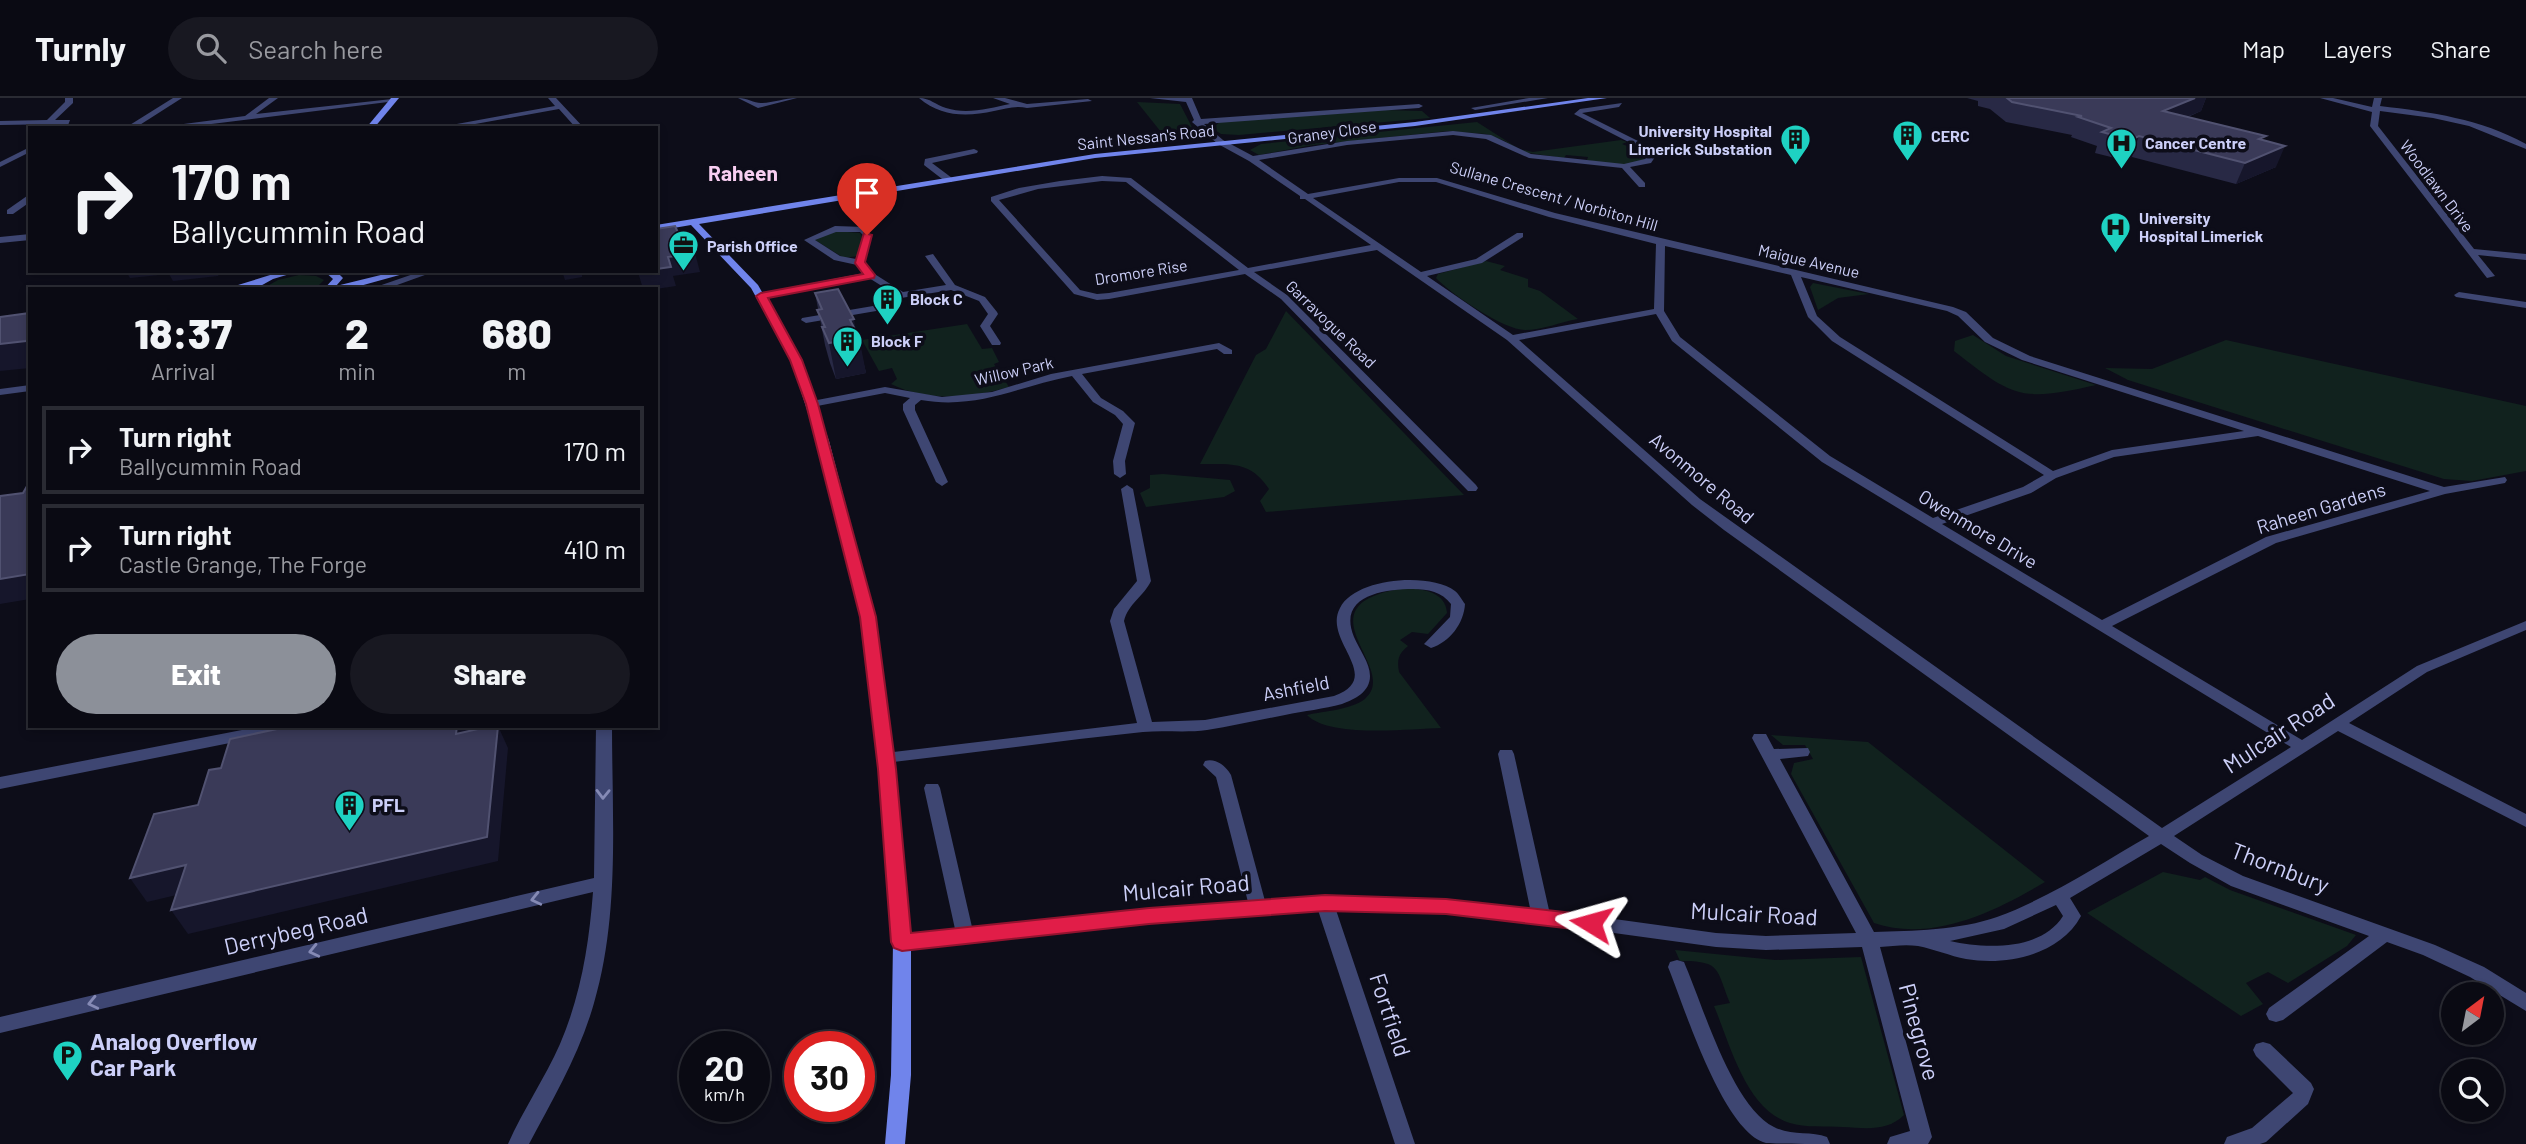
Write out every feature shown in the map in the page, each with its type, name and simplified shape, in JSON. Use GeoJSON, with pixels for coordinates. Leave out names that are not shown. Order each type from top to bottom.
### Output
{"type":"FeatureCollection","features":[{"type":"Feature","properties":{"kind":"main road","name":"Saint Nessan's Road"},"geometry":{"type":"LineString","coordinates":[[658,228],[1095,156],[1402,126],[1603,98]]}},
{"type":"Feature","properties":{"kind":"main road"},"geometry":{"type":"LineString","coordinates":[[372,126],[393,99]]}},
{"type":"Feature","properties":{"kind":"main road"},"geometry":{"type":"LineString","coordinates":[[693,222],[725,253],[761,296],[796,360],[812,404],[868,617],[885,758],[902,942],[901,1075],[895,1144]]}},
{"type":"Feature","properties":{"kind":"main road"},"geometry":{"type":"LineString","coordinates":[[330,273],[338,278],[331,287]]}},
{"type":"Feature","properties":{"kind":"main road"},"geometry":{"type":"LineString","coordinates":[[344,287],[402,273]]}},
{"type":"Feature","properties":{"kind":"main road"},"geometry":{"type":"LineString","coordinates":[[236,287],[269,276]]}},
{"type":"Feature","properties":{"kind":"main road"},"geometry":{"type":"LineString","coordinates":[[250,287],[269,276]]}},
{"type":"Feature","properties":{"kind":"street"},"geometry":{"type":"LineString","coordinates":[[50,121],[69,103],[69,98]]}},
{"type":"Feature","properties":{"kind":"street"},"geometry":{"type":"LineString","coordinates":[[132,126],[178,98]]}},
{"type":"Feature","properties":{"kind":"street"},"geometry":{"type":"LineString","coordinates":[[248,117],[274,98]]}},
{"type":"Feature","properties":{"kind":"street"},"geometry":{"type":"LineString","coordinates":[[552,98],[578,126]]}},
{"type":"Feature","properties":{"kind":"street"},"geometry":{"type":"LineString","coordinates":[[742,98],[758,106],[793,98]]}},
{"type":"Feature","properties":{"kind":"street"},"geometry":{"type":"LineString","coordinates":[[923,98],[949,114],[970,114],[1018,104]]}},
{"type":"Feature","properties":{"kind":"street"},"geometry":{"type":"LineString","coordinates":[[997,98],[1038,106],[1088,101]]}},
{"type":"Feature","properties":{"kind":"street"},"geometry":{"type":"LineString","coordinates":[[1154,98],[1189,99],[1196,122],[1419,106]]}},
{"type":"Feature","properties":{"kind":"street"},"geometry":{"type":"LineString","coordinates":[[1475,108],[1544,98],[1559,106]]}},
{"type":"Feature","properties":{"kind":"street"},"geometry":{"type":"LineString","coordinates":[[2324,98],[2374,109],[2466,122],[2491,130],[2526,148]]}},
{"type":"Feature","properties":{"kind":"street"},"geometry":{"type":"LineString","coordinates":[[2374,109],[2378,98]]}},
{"type":"Feature","properties":{"kind":"street"},"geometry":{"type":"LineString","coordinates":[[174,126],[393,99]]}},
{"type":"Feature","properties":{"kind":"street"},"geometry":{"type":"LineString","coordinates":[[1619,105],[1580,111],[1578,114],[1655,152],[1688,150]]}},
{"type":"Feature","properties":{"kind":"street"},"geometry":{"type":"LineString","coordinates":[[451,126],[560,107]]}},
{"type":"Feature","properties":{"kind":"street","name":"Woodlawn Drive"},"geometry":{"type":"LineString","coordinates":[[2374,109],[2374,125],[2490,275]]}},
{"type":"Feature","properties":{"kind":"street"},"geometry":{"type":"LineString","coordinates":[[0,123],[67,122],[64,126]]}},
{"type":"Feature","properties":{"kind":"street","name":"Avonmore Road"},"geometry":{"type":"LineString","coordinates":[[1196,122],[1511,338],[1690,497],[1729,527],[2163,836]]}},
{"type":"Feature","properties":{"kind":"street","name":"Graney Close"},"geometry":{"type":"LineString","coordinates":[[1252,159],[1347,143],[1453,133],[1476,134],[1496,140],[1521,154],[1624,166]]}},
{"type":"Feature","properties":{"kind":"street"},"geometry":{"type":"LineString","coordinates":[[949,180],[928,165],[928,161],[974,150]]}},
{"type":"Feature","properties":{"kind":"street"},"geometry":{"type":"LineString","coordinates":[[0,154],[26,151]]}},
{"type":"Feature","properties":{"kind":"street"},"geometry":{"type":"LineString","coordinates":[[0,165],[26,151]]}},
{"type":"Feature","properties":{"kind":"street"},"geometry":{"type":"LineString","coordinates":[[1624,166],[1648,161],[1655,152]]}},
{"type":"Feature","properties":{"kind":"street"},"geometry":{"type":"LineString","coordinates":[[1624,166],[1642,185]]}},
{"type":"Feature","properties":{"kind":"street","name":"Dromore Rise"},"geometry":{"type":"LineString","coordinates":[[1119,177],[1106,176],[1003,194],[997,197],[994,203],[1077,292],[1085,295],[1109,296],[1377,247]]}},
{"type":"Feature","properties":{"kind":"street","name":"Garravogue Road"},"geometry":{"type":"LineString","coordinates":[[1119,177],[1128,180],[1284,297],[1472,488]]}},
{"type":"Feature","properties":{"kind":"street","name":"Sullane Crescent / Norbiton Hill"},"geometry":{"type":"LineString","coordinates":[[1303,197],[1399,180],[1437,180],[1552,215],[1661,242],[1659,311]]}},
{"type":"Feature","properties":{"kind":"street"},"geometry":{"type":"LineString","coordinates":[[10,212],[28,200]]}},
{"type":"Feature","properties":{"kind":"street"},"geometry":{"type":"LineString","coordinates":[[860,263],[867,235],[862,229],[835,229],[808,240],[837,258],[860,263],[870,275],[898,292],[898,296]]}},
{"type":"Feature","properties":{"kind":"street"},"geometry":{"type":"LineString","coordinates":[[1419,275],[1479,261],[1520,235]]}},
{"type":"Feature","properties":{"kind":"street"},"geometry":{"type":"LineString","coordinates":[[0,240],[28,237]]}},
{"type":"Feature","properties":{"kind":"street","name":"Maigue Avenue"},"geometry":{"type":"LineString","coordinates":[[1661,242],[1950,309]]}},
{"type":"Feature","properties":{"kind":"street"},"geometry":{"type":"LineString","coordinates":[[2469,251],[2526,257]]}},
{"type":"Feature","properties":{"kind":"street"},"geometry":{"type":"LineString","coordinates":[[930,256],[953,287],[962,294],[982,299],[993,314],[985,327],[996,344]]}},
{"type":"Feature","properties":{"kind":"street"},"geometry":{"type":"LineString","coordinates":[[381,287],[426,273]]}},
{"type":"Feature","properties":{"kind":"street"},"geometry":{"type":"LineString","coordinates":[[1796,274],[1813,317],[1836,339],[2052,475]]}},
{"type":"Feature","properties":{"kind":"street"},"geometry":{"type":"LineString","coordinates":[[761,296],[870,275]]}},
{"type":"Feature","properties":{"kind":"street"},"geometry":{"type":"LineString","coordinates":[[2454,284],[2460,298],[2526,305]]}},
{"type":"Feature","properties":{"kind":"street"},"geometry":{"type":"LineString","coordinates":[[806,320],[882,307],[898,296],[922,298],[953,287]]}},
{"type":"Feature","properties":{"kind":"street","name":"Raheen Gardens"},"geometry":{"type":"LineString","coordinates":[[1950,309],[1962,314],[1989,340],[2026,358],[2443,491]]}},
{"type":"Feature","properties":{"kind":"street"},"geometry":{"type":"LineString","coordinates":[[1511,338],[1659,311]]}},
{"type":"Feature","properties":{"kind":"street","name":"Owenmore Drive"},"geometry":{"type":"LineString","coordinates":[[1659,311],[1676,339],[1826,460],[2302,747]]}},
{"type":"Feature","properties":{"kind":"street","name":"Willow Park"},"geometry":{"type":"LineString","coordinates":[[812,404],[885,390],[918,398],[942,400],[993,394],[1051,377],[1219,345],[1228,352]]}},
{"type":"Feature","properties":{"kind":"street","name":"Willow Park"},"geometry":{"type":"LineString","coordinates":[[1076,374],[1097,400],[1119,413],[1129,424],[1119,461],[1120,474]]}},
{"type":"Feature","properties":{"kind":"street"},"geometry":{"type":"LineString","coordinates":[[0,392],[28,388]]}},
{"type":"Feature","properties":{"kind":"street"},"geometry":{"type":"LineString","coordinates":[[918,398],[909,404],[909,410],[942,482]]}},
{"type":"Feature","properties":{"kind":"street","name":"Raheen Gardens"},"geometry":{"type":"LineString","coordinates":[[1931,523],[2027,490],[2052,475],[2112,454],[2259,432]]}},
{"type":"Feature","properties":{"kind":"street","name":"Raheen Gardens"},"geometry":{"type":"LineString","coordinates":[[2101,626],[2272,540],[2443,491],[2501,480]]}},
{"type":"Feature","properties":{"kind":"street"},"geometry":{"type":"LineString","coordinates":[[1127,489],[1144,581],[1138,593],[1122,607],[1117,621],[1146,727]]}},
{"type":"Feature","properties":{"kind":"street","name":"Ashfield"},"geometry":{"type":"LineString","coordinates":[[885,758],[1146,727],[1205,725],[1337,701],[1360,688],[1363,672],[1345,635],[1345,616],[1355,598],[1371,590],[1395,584],[1430,586],[1454,600],[1458,608],[1457,618],[1431,644]]}},
{"type":"Feature","properties":{"kind":"street","name":"Mulcair Road"},"geometry":{"type":"LineString","coordinates":[[902,942],[1258,906],[1325,903],[1446,906],[1717,940],[1766,943],[1919,939],[1998,924],[2060,896],[2163,836],[2422,669],[2526,625]]}},
{"type":"Feature","properties":{"kind":"street"},"geometry":{"type":"LineString","coordinates":[[2338,724],[2526,821]]}},
{"type":"Feature","properties":{"kind":"street"},"geometry":{"type":"LineString","coordinates":[[0,783],[280,728]]}},
{"type":"Feature","properties":{"kind":"street"},"geometry":{"type":"LineString","coordinates":[[519,1144],[552,1080],[590,983],[602,883],[604,728]]}},
{"type":"Feature","properties":{"kind":"street"},"geometry":{"type":"LineString","coordinates":[[1760,738],[1869,940]]}},
{"type":"Feature","properties":{"kind":"street"},"geometry":{"type":"LineString","coordinates":[[1770,755],[1802,752]]}},
{"type":"Feature","properties":{"kind":"street"},"geometry":{"type":"LineString","coordinates":[[1506,754],[1541,916]]}},
{"type":"Feature","properties":{"kind":"street"},"geometry":{"type":"LineString","coordinates":[[1211,765],[1223,775],[1258,906]]}},
{"type":"Feature","properties":{"kind":"street"},"geometry":{"type":"LineString","coordinates":[[932,788],[965,935]]}},
{"type":"Feature","properties":{"kind":"street","name":"Thornbury"},"geometry":{"type":"LineString","coordinates":[[2163,836],[2196,859],[2237,881],[2386,933],[2477,972],[2526,1003]]}},
{"type":"Feature","properties":{"kind":"street","name":"Derrybeg Road"},"geometry":{"type":"LineString","coordinates":[[0,1025],[602,883]]}},
{"type":"Feature","properties":{"kind":"street"},"geometry":{"type":"LineString","coordinates":[[1919,939],[1970,952],[2008,952],[2043,943],[2067,929],[2071,916],[2060,896]]}},
{"type":"Feature","properties":{"kind":"street","name":"Fortfield"},"geometry":{"type":"LineString","coordinates":[[1325,903],[1405,1144]]}},
{"type":"Feature","properties":{"kind":"street"},"geometry":{"type":"LineString","coordinates":[[2276,1014],[2386,933]]}},
{"type":"Feature","properties":{"kind":"street","name":"Pinegrove"},"geometry":{"type":"LineString","coordinates":[[1869,940],[1926,1141]]}},
{"type":"Feature","properties":{"kind":"street"},"geometry":{"type":"LineString","coordinates":[[1677,967],[1727,1084],[1745,1112],[1764,1132],[1792,1142],[1820,1144]]}},
{"type":"Feature","properties":{"kind":"street"},"geometry":{"type":"LineString","coordinates":[[2234,1144],[2259,1135],[2301,1098],[2304,1089],[2295,1077],[2263,1050]]}},
{"type":"Feature","properties":{"kind":"street"},"geometry":{"type":"LineString","coordinates":[[1897,1144],[1926,1141]]}},
{"type":"Feature","properties":{"kind":"green space"},"geometry":{"type":"Polygon","coordinates":[[[1137,102],[1180,104],[1197,137],[1169,142],[1137,102]]]}},
{"type":"Feature","properties":{"kind":"green space"},"geometry":{"type":"Polygon","coordinates":[[[1385,110],[1422,111],[1430,118],[1239,135],[1221,134],[1212,128],[1220,122],[1385,110]]]}},
{"type":"Feature","properties":{"kind":"green space"},"geometry":{"type":"Polygon","coordinates":[[[1477,122],[1519,149],[1533,152],[1621,140],[1627,142],[1622,144],[1637,150],[1642,148],[1649,154],[1637,163],[1612,164],[1587,160],[1588,157],[1566,155],[1564,158],[1523,152],[1486,134],[1448,131],[1313,145],[1259,155],[1250,150],[1261,144],[1477,122]]]}},
{"type":"Feature","properties":{"kind":"green space"},"geometry":{"type":"Polygon","coordinates":[[[836,231],[860,233],[862,236],[858,256],[844,258],[815,240],[816,237],[836,231]]]}},
{"type":"Feature","properties":{"kind":"green space"},"geometry":{"type":"Polygon","coordinates":[[[1486,261],[1505,266],[1500,270],[1528,279],[1528,287],[1540,291],[1578,319],[1538,329],[1516,328],[1478,310],[1436,278],[1438,274],[1486,261]]]}},
{"type":"Feature","properties":{"kind":"green space"},"geometry":{"type":"Polygon","coordinates":[[[299,275],[316,276],[324,280],[317,287],[266,287],[278,280],[299,275]]]}},
{"type":"Feature","properties":{"kind":"green space"},"geometry":{"type":"Polygon","coordinates":[[[1813,283],[1869,294],[1838,298],[1818,310],[1810,287],[1813,283]]]}},
{"type":"Feature","properties":{"kind":"green space"},"geometry":{"type":"Polygon","coordinates":[[[1286,311],[1464,495],[1266,512],[1260,501],[1269,489],[1255,473],[1239,466],[1200,464],[1256,355],[1266,349],[1286,311]]]}},
{"type":"Feature","properties":{"kind":"green space"},"geometry":{"type":"Polygon","coordinates":[[[967,324],[982,349],[992,348],[999,362],[994,364],[1009,387],[964,396],[934,396],[905,390],[891,384],[897,379],[892,368],[879,371],[862,340],[967,324]]]}},
{"type":"Feature","properties":{"kind":"green space"},"geometry":{"type":"Polygon","coordinates":[[[1973,335],[2006,356],[2096,385],[2034,394],[2006,387],[1954,351],[1955,341],[1973,335]]]}},
{"type":"Feature","properties":{"kind":"green space"},"geometry":{"type":"Polygon","coordinates":[[[2226,340],[2526,406],[2526,471],[2472,481],[2444,479],[2128,380],[2105,368],[2152,369],[2226,340]]]}},
{"type":"Feature","properties":{"kind":"green space"},"geometry":{"type":"Polygon","coordinates":[[[1150,475],[1230,480],[1235,491],[1224,497],[1146,507],[1140,493],[1150,488],[1150,475]]]}},
{"type":"Feature","properties":{"kind":"green space"},"geometry":{"type":"Polygon","coordinates":[[[1406,588],[1433,593],[1443,600],[1446,606],[1447,613],[1428,634],[1412,632],[1400,640],[1408,646],[1400,655],[1398,664],[1399,672],[1441,728],[1351,729],[1333,727],[1307,715],[1345,708],[1365,699],[1373,686],[1372,671],[1353,622],[1357,608],[1373,596],[1406,588]]]}},
{"type":"Feature","properties":{"kind":"green space"},"geometry":{"type":"Polygon","coordinates":[[[1771,735],[1868,742],[2045,882],[1985,913],[1963,921],[1918,929],[1874,923],[1791,774],[1794,763],[1813,759],[1805,745],[1783,745],[1771,735]]]}},
{"type":"Feature","properties":{"kind":"green space"},"geometry":{"type":"Polygon","coordinates":[[[2163,872],[2200,880],[2205,877],[2230,890],[2356,935],[2347,946],[2288,983],[2268,972],[2246,983],[2263,1004],[2241,1016],[2087,913],[2163,872]]]}},
{"type":"Feature","properties":{"kind":"green space"},"geometry":{"type":"Polygon","coordinates":[[[1675,950],[1775,960],[1861,957],[1904,1115],[1883,1127],[1867,1128],[1802,1126],[1775,1116],[1751,1090],[1726,1038],[1714,1006],[1730,1003],[1719,974],[1710,965],[1680,961],[1675,950]]]}},
{"type":"Feature","properties":{"kind":"building"},"geometry":{"type":"Polygon","coordinates":[[[2007,98],[2195,98],[2163,111],[2266,136],[2259,139],[2285,146],[2245,163],[2139,136],[2131,140],[2102,132],[2111,128],[2078,117],[2082,116],[2012,102],[2007,98]]]}},
{"type":"Feature","properties":{"kind":"building"},"geometry":{"type":"Polygon","coordinates":[[[675,226],[680,237],[688,236],[695,253],[668,257],[671,267],[658,269],[658,229],[675,226]]]}},
{"type":"Feature","properties":{"kind":"building"},"geometry":{"type":"Polygon","coordinates":[[[838,289],[854,319],[850,320],[859,337],[829,343],[817,310],[822,309],[815,293],[838,289]]]}},
{"type":"Feature","properties":{"kind":"building"},"geometry":{"type":"Polygon","coordinates":[[[28,313],[28,339],[0,344],[0,317],[28,313]]]}},
{"type":"Feature","properties":{"kind":"building"},"geometry":{"type":"Polygon","coordinates":[[[27,486],[28,574],[0,579],[0,496],[23,493],[27,486]]]}},
{"type":"Feature","properties":{"kind":"building","name":"PFL"},"geometry":{"type":"Polygon","coordinates":[[[282,728],[457,728],[456,734],[482,728],[498,728],[487,837],[171,910],[186,865],[130,878],[154,814],[198,805],[209,770],[221,768],[230,739],[282,728]]]}},
{"type":"Feature","properties":{"kind":"place","name":"CERC"},"geometry":{"type":"Point","coordinates":[1908,163]}},
{"type":"Feature","properties":{"kind":"place","name":"University Hospital Limerick Substation"},"geometry":{"type":"Point","coordinates":[1795,167]}},
{"type":"Feature","properties":{"kind":"place","name":"Cancer Centre"},"geometry":{"type":"Point","coordinates":[2122,170]}},
{"type":"Feature","properties":{"kind":"place","name":"University Hospital Limerick"},"geometry":{"type":"Point","coordinates":[2116,254]}},
{"type":"Feature","properties":{"kind":"place","name":"Parish Office"},"geometry":{"type":"Point","coordinates":[684,273]}},
{"type":"Feature","properties":{"kind":"place","name":"Block C"},"geometry":{"type":"Point","coordinates":[887,326]}},
{"type":"Feature","properties":{"kind":"place","name":"Block F"},"geometry":{"type":"Point","coordinates":[848,368]}},
{"type":"Feature","properties":{"kind":"place","name":"PFL"},"geometry":{"type":"Point","coordinates":[349,832]}},
{"type":"Feature","properties":{"kind":"place","name":"Analog Overflow Car Park"},"geometry":{"type":"Point","coordinates":[67,1082]}},
{"type":"Feature","properties":{"kind":"district","name":"Raheen"},"geometry":{"type":"Point","coordinates":[743,174]}},
{"type":"Feature","properties":{"kind":"route"},"geometry":{"type":"LineString","coordinates":[[867,235],[860,263],[870,275],[761,296],[796,360],[812,404],[868,617],[887,769],[902,942],[1149,916],[1325,903],[1446,906],[1591,923]]}}]}
